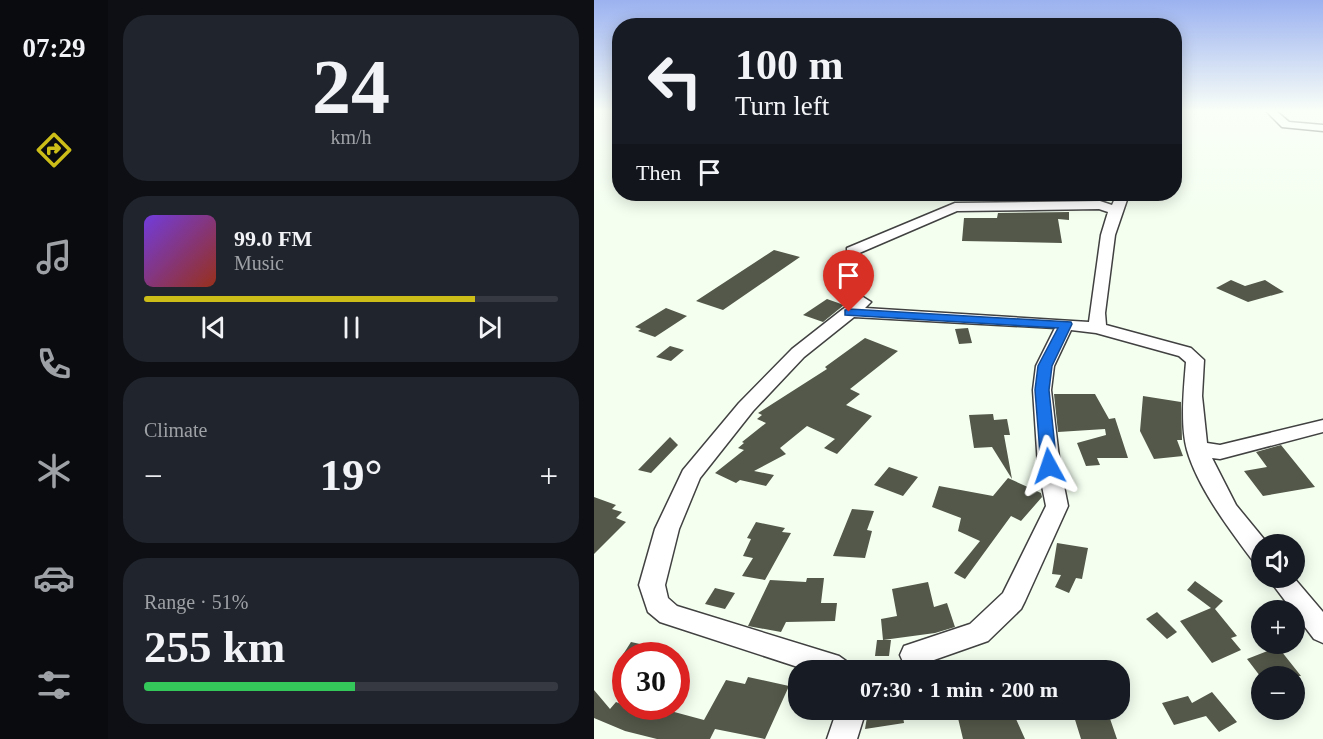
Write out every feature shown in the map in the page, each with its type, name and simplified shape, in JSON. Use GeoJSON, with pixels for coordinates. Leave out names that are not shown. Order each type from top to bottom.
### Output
{"type":"FeatureCollection","features":[{"type":"Feature","properties":{"kind":"street"},"geometry":{"type":"LineString","coordinates":[[1100,329],[1097,313],[1108,235],[1120,201]]}},
{"type":"Feature","properties":{"kind":"street"},"geometry":{"type":"LineString","coordinates":[[852,251],[955,207],[1101,205],[1116,210]]}},
{"type":"Feature","properties":{"kind":"street"},"geometry":{"type":"LineString","coordinates":[[816,660],[669,614],[657,604],[652,585],[667,530],[691,475],[746,407],[798,353],[856,307],[1066,324],[1100,329],[1191,355],[1196,360],[1193,396],[1197,449],[1227,510],[1251,540]]}},
{"type":"Feature","properties":{"kind":"street"},"geometry":{"type":"LineString","coordinates":[[914,655],[979,633],[1012,601],[1057,506],[1049,466],[1042,390],[1045,366],[1066,324]]}},
{"type":"Feature","properties":{"kind":"street"},"geometry":{"type":"LineString","coordinates":[[1197,449],[1220,452],[1323,426]]}},
{"type":"Feature","properties":{"kind":"street"},"geometry":{"type":"LineString","coordinates":[[1289,588],[1323,631]]}},
{"type":"Feature","properties":{"kind":"street"},"geometry":{"type":"LineString","coordinates":[[842,739],[849,720]]}},
{"type":"Feature","properties":{"kind":"building"},"geometry":{"type":"Polygon","coordinates":[[[1069,212],[1069,220],[1058,219],[1062,243],[962,241],[964,218],[997,218],[998,213],[1069,212]]]}},
{"type":"Feature","properties":{"kind":"building"},"geometry":{"type":"Polygon","coordinates":[[[774,250],[800,257],[723,310],[696,301],[774,250]]]}},
{"type":"Feature","properties":{"kind":"building"},"geometry":{"type":"Polygon","coordinates":[[[1231,280],[1245,286],[1265,280],[1284,292],[1248,302],[1216,288],[1231,280]]]}},
{"type":"Feature","properties":{"kind":"building"},"geometry":{"type":"Polygon","coordinates":[[[827,299],[844,305],[823,322],[803,315],[827,299]]]}},
{"type":"Feature","properties":{"kind":"building"},"geometry":{"type":"Polygon","coordinates":[[[666,308],[687,316],[655,337],[638,331],[641,329],[635,327],[666,308]]]}},
{"type":"Feature","properties":{"kind":"building"},"geometry":{"type":"Polygon","coordinates":[[[968,328],[972,343],[959,344],[955,329],[968,328]]]}},
{"type":"Feature","properties":{"kind":"building"},"geometry":{"type":"Polygon","coordinates":[[[865,338],[898,351],[850,389],[860,394],[846,405],[872,416],[837,454],[824,448],[835,439],[807,426],[780,448],[786,454],[754,471],[774,475],[766,486],[740,480],[736,483],[715,473],[744,450],[738,448],[744,443],[742,442],[766,423],[757,419],[762,415],[758,413],[827,369],[825,367],[865,338]]]}},
{"type":"Feature","properties":{"kind":"building"},"geometry":{"type":"Polygon","coordinates":[[[670,346],[684,350],[671,361],[656,357],[670,346]]]}},
{"type":"Feature","properties":{"kind":"building"},"geometry":{"type":"Polygon","coordinates":[[[1054,394],[1095,394],[1109,419],[1115,418],[1128,458],[1097,458],[1100,465],[1086,466],[1077,443],[1106,435],[1105,429],[1058,432],[1054,394]]]}},
{"type":"Feature","properties":{"kind":"building"},"geometry":{"type":"Polygon","coordinates":[[[1143,396],[1181,402],[1182,440],[1177,440],[1183,456],[1154,459],[1140,431],[1143,396]]]}},
{"type":"Feature","properties":{"kind":"building"},"geometry":{"type":"Polygon","coordinates":[[[993,414],[994,420],[1007,419],[1010,435],[1004,435],[1012,479],[992,447],[974,448],[969,415],[993,414]]]}},
{"type":"Feature","properties":{"kind":"building"},"geometry":{"type":"Polygon","coordinates":[[[670,437],[678,445],[651,473],[638,470],[670,437]]]}},
{"type":"Feature","properties":{"kind":"building"},"geometry":{"type":"Polygon","coordinates":[[[1281,445],[1315,487],[1263,496],[1244,471],[1267,467],[1256,452],[1281,445]]]}},
{"type":"Feature","properties":{"kind":"building"},"geometry":{"type":"Polygon","coordinates":[[[889,467],[918,477],[903,496],[874,485],[889,467]]]}},
{"type":"Feature","properties":{"kind":"building"},"geometry":{"type":"Polygon","coordinates":[[[1008,478],[1041,493],[1042,497],[1021,521],[1011,516],[965,579],[954,573],[980,541],[958,531],[961,518],[932,507],[939,486],[993,496],[1008,478]]]}},
{"type":"Feature","properties":{"kind":"building"},"geometry":{"type":"Polygon","coordinates":[[[594,497],[616,505],[612,509],[622,512],[616,518],[626,522],[594,554],[594,497]]]}},
{"type":"Feature","properties":{"kind":"building"},"geometry":{"type":"Polygon","coordinates":[[[852,509],[874,511],[867,530],[872,531],[865,558],[833,556],[852,509]]]}},
{"type":"Feature","properties":{"kind":"building"},"geometry":{"type":"Polygon","coordinates":[[[756,522],[785,528],[782,532],[791,533],[765,580],[742,576],[753,558],[743,556],[751,539],[747,538],[756,522]]]}},
{"type":"Feature","properties":{"kind":"building"},"geometry":{"type":"Polygon","coordinates":[[[1057,543],[1088,548],[1082,579],[1076,578],[1069,593],[1055,587],[1061,575],[1052,574],[1057,543]]]}},
{"type":"Feature","properties":{"kind":"building"},"geometry":{"type":"Polygon","coordinates":[[[807,578],[824,578],[821,603],[837,603],[835,621],[786,622],[781,632],[748,626],[770,580],[806,582],[807,578]]]}},
{"type":"Feature","properties":{"kind":"building"},"geometry":{"type":"Polygon","coordinates":[[[1195,581],[1223,601],[1215,609],[1237,636],[1231,638],[1241,650],[1212,663],[1180,621],[1211,608],[1187,590],[1195,581]]]}},
{"type":"Feature","properties":{"kind":"building"},"geometry":{"type":"Polygon","coordinates":[[[928,582],[934,607],[947,603],[955,627],[935,633],[883,640],[881,619],[897,616],[892,589],[928,582]]]}},
{"type":"Feature","properties":{"kind":"building"},"geometry":{"type":"Polygon","coordinates":[[[715,588],[735,593],[725,609],[705,604],[715,588]]]}},
{"type":"Feature","properties":{"kind":"building"},"geometry":{"type":"Polygon","coordinates":[[[1157,612],[1177,632],[1167,639],[1146,619],[1157,612]]]}},
{"type":"Feature","properties":{"kind":"building"},"geometry":{"type":"Polygon","coordinates":[[[877,640],[891,640],[889,656],[875,656],[877,640]]]}},
{"type":"Feature","properties":{"kind":"building"},"geometry":{"type":"Polygon","coordinates":[[[1260,654],[1284,654],[1293,666],[1252,666],[1247,659],[1260,654]]]}},
{"type":"Feature","properties":{"kind":"building"},"geometry":{"type":"Polygon","coordinates":[[[748,677],[788,686],[765,739],[715,729],[710,739],[657,739],[625,731],[594,718],[594,690],[610,709],[612,707],[612,720],[690,720],[690,716],[704,720],[726,680],[745,684],[748,677]]]}},
{"type":"Feature","properties":{"kind":"building"},"geometry":{"type":"Polygon","coordinates":[[[1212,692],[1237,722],[1219,732],[1206,716],[1174,725],[1162,703],[1188,696],[1192,703],[1212,692]]]}},
{"type":"Feature","properties":{"kind":"building"},"geometry":{"type":"Polygon","coordinates":[[[866,720],[904,720],[904,723],[865,729],[866,720]]]}},
{"type":"Feature","properties":{"kind":"building"},"geometry":{"type":"Polygon","coordinates":[[[958,720],[1016,720],[1025,739],[963,739],[958,720]]]}},
{"type":"Feature","properties":{"kind":"building"},"geometry":{"type":"Polygon","coordinates":[[[1075,720],[1110,720],[1117,739],[1081,739],[1075,720]]]}},
{"type":"Feature","properties":{"kind":"route"},"geometry":{"type":"LineString","coordinates":[[849,312],[1066,324],[1045,366],[1042,390],[1049,466]]}}]}
